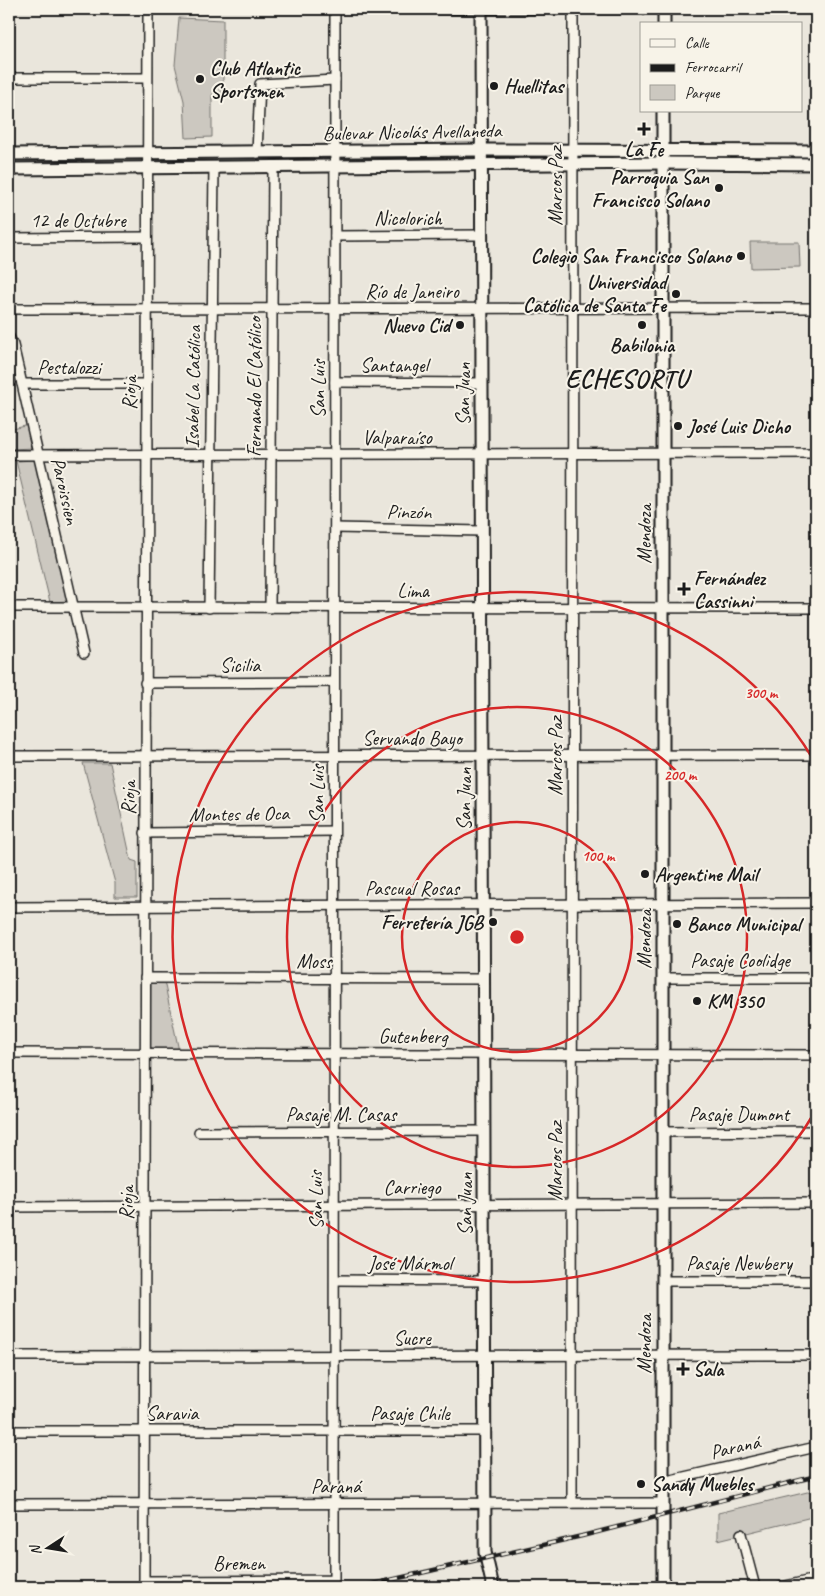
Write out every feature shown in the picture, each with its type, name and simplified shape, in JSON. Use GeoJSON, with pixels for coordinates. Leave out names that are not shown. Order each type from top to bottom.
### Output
{"type":"FeatureCollection","features":[{"type":"Feature","properties":{"kind":"main road","name":"San Juan"},"geometry":{"type":"LineString","coordinates":[[481,9],[484,1504],[485,1552],[493,1587]]}},
{"type":"Feature","properties":{"kind":"main road"},"geometry":{"type":"LineString","coordinates":[[664,9],[664,22]]}},
{"type":"Feature","properties":{"kind":"main road","name":"Mendoza"},"geometry":{"type":"LineString","coordinates":[[662,1587],[664,112]]}},
{"type":"Feature","properties":{"kind":"main road","name":"Bulevar Nicolás Avellaneda"},"geometry":{"type":"LineString","coordinates":[[9,154],[482,150],[816,151]]}},
{"type":"Feature","properties":{"kind":"main road","name":"Bulevar Nicolás Avellaneda"},"geometry":{"type":"LineString","coordinates":[[9,168],[664,163],[816,164]]}},
{"type":"Feature","properties":{"kind":"street","name":"Rioja"},"geometry":{"type":"LineString","coordinates":[[144,1584],[143,1356],[148,9]]}},
{"type":"Feature","properties":{"kind":"street","name":"San Luis"},"geometry":{"type":"LineString","coordinates":[[334,1580],[335,9]]}},
{"type":"Feature","properties":{"kind":"street"},"geometry":{"type":"LineString","coordinates":[[390,9],[677,9]]}},
{"type":"Feature","properties":{"kind":"street","name":"Marcos Paz"},"geometry":{"type":"LineString","coordinates":[[572,1503],[573,9]]}},
{"type":"Feature","properties":{"kind":"street"},"geometry":{"type":"LineString","coordinates":[[9,78],[147,78]]}},
{"type":"Feature","properties":{"kind":"street"},"geometry":{"type":"LineString","coordinates":[[257,153],[260,84],[335,80]]}},
{"type":"Feature","properties":{"kind":"street","name":"Fernando El Católico"},"geometry":{"type":"LineString","coordinates":[[270,608],[273,166]]}},
{"type":"Feature","properties":{"kind":"street","name":"Isabel La Católica"},"geometry":{"type":"LineString","coordinates":[[209,608],[214,167]]}},
{"type":"Feature","properties":{"kind":"street","name":"Nicolorich"},"geometry":{"type":"LineString","coordinates":[[335,236],[482,235]]}},
{"type":"Feature","properties":{"kind":"street","name":"12 de Octubre"},"geometry":{"type":"LineString","coordinates":[[9,238],[147,237]]}},
{"type":"Feature","properties":{"kind":"street","name":"Río de Janeiro"},"geometry":{"type":"LineString","coordinates":[[9,309],[816,308]]}},
{"type":"Feature","properties":{"kind":"street","name":"Paroissien"},"geometry":{"type":"LineString","coordinates":[[9,338],[13,345],[84,653]]}},
{"type":"Feature","properties":{"kind":"street","name":"Santangel"},"geometry":{"type":"LineString","coordinates":[[335,382],[482,383]]}},
{"type":"Feature","properties":{"kind":"street","name":"Pestalozzi"},"geometry":{"type":"LineString","coordinates":[[22,384],[146,384]]}},
{"type":"Feature","properties":{"kind":"street","name":"Valparaíso"},"geometry":{"type":"LineString","coordinates":[[9,455],[816,454]]}},
{"type":"Feature","properties":{"kind":"street","name":"Pinzón"},"geometry":{"type":"LineString","coordinates":[[335,528],[482,531]]}},
{"type":"Feature","properties":{"kind":"street","name":"Lima"},"geometry":{"type":"LineString","coordinates":[[9,607],[816,608]]}},
{"type":"Feature","properties":{"kind":"street","name":"Sicilia"},"geometry":{"type":"LineString","coordinates":[[145,683],[334,682]]}},
{"type":"Feature","properties":{"kind":"street","name":"Servando Bayo"},"geometry":{"type":"LineString","coordinates":[[9,756],[816,754]]}},
{"type":"Feature","properties":{"kind":"street","name":"Montes de Oca"},"geometry":{"type":"LineString","coordinates":[[145,833],[334,831]]}},
{"type":"Feature","properties":{"kind":"street","name":"Pascual Rosas"},"geometry":{"type":"LineString","coordinates":[[9,907],[816,903]]}},
{"type":"Feature","properties":{"kind":"street","name":"Moss"},"geometry":{"type":"LineString","coordinates":[[144,978],[483,979]]}},
{"type":"Feature","properties":{"kind":"street","name":"Pasaje Coolidge"},"geometry":{"type":"LineString","coordinates":[[663,978],[816,978]]}},
{"type":"Feature","properties":{"kind":"street","name":"Gutenberg"},"geometry":{"type":"LineString","coordinates":[[9,1053],[816,1055]]}},
{"type":"Feature","properties":{"kind":"street","name":"Pasaje M. Casas"},"geometry":{"type":"LineString","coordinates":[[199,1132],[484,1131]]}},
{"type":"Feature","properties":{"kind":"street","name":"Pasaje Dumont"},"geometry":{"type":"LineString","coordinates":[[663,1132],[816,1132]]}},
{"type":"Feature","properties":{"kind":"street","name":"Carriego"},"geometry":{"type":"LineString","coordinates":[[9,1207],[816,1203]]}},
{"type":"Feature","properties":{"kind":"street","name":"José Mármol"},"geometry":{"type":"LineString","coordinates":[[335,1280],[484,1280]]}},
{"type":"Feature","properties":{"kind":"street","name":"Pasaje Newbery"},"geometry":{"type":"LineString","coordinates":[[663,1281],[816,1281]]}},
{"type":"Feature","properties":{"kind":"street","name":"Sucre"},"geometry":{"type":"LineString","coordinates":[[9,1356],[816,1356]]}},
{"type":"Feature","properties":{"kind":"street","name":"Saravia"},"geometry":{"type":"LineString","coordinates":[[9,1431],[335,1431]]}},
{"type":"Feature","properties":{"kind":"street","name":"Pasaje Chile"},"geometry":{"type":"LineString","coordinates":[[335,1431],[484,1431]]}},
{"type":"Feature","properties":{"kind":"street","name":"Paraná"},"geometry":{"type":"LineString","coordinates":[[662,1482],[816,1447]]}},
{"type":"Feature","properties":{"kind":"street","name":"Paraná"},"geometry":{"type":"LineString","coordinates":[[9,1504],[662,1503]]}},
{"type":"Feature","properties":{"kind":"street"},"geometry":{"type":"LineString","coordinates":[[741,1534],[755,1587]]}},
{"type":"Feature","properties":{"kind":"street"},"geometry":{"type":"LineString","coordinates":[[781,1587],[816,1579]]}},
{"type":"Feature","properties":{"kind":"street","name":"Bremen"},"geometry":{"type":"LineString","coordinates":[[144,1584],[334,1580]]}},
{"type":"Feature","properties":{"kind":"green space","name":"Club Atlantic Sportsmen"},"geometry":{"type":"Polygon","coordinates":[[[179,18],[223,20],[223,92],[212,95],[212,137],[186,138],[184,101],[175,65],[179,18]]]}},
{"type":"Feature","properties":{"kind":"green space"},"geometry":{"type":"Polygon","coordinates":[[[750,242],[799,242],[800,267],[751,268],[750,242]]]}},
{"type":"Feature","properties":{"kind":"green space"},"geometry":{"type":"Polygon","coordinates":[[[12,357],[19,383],[9,386],[9,358],[12,357]]]}},
{"type":"Feature","properties":{"kind":"green space"},"geometry":{"type":"Polygon","coordinates":[[[29,425],[34,448],[9,449],[9,430],[29,425]]]}},
{"type":"Feature","properties":{"kind":"green space"},"geometry":{"type":"Polygon","coordinates":[[[35,460],[69,601],[50,602],[16,461],[35,460]]]}},
{"type":"Feature","properties":{"kind":"green space"},"geometry":{"type":"Polygon","coordinates":[[[83,763],[110,763],[131,860],[137,862],[137,897],[115,897],[115,883],[83,763]]]}},
{"type":"Feature","properties":{"kind":"green space"},"geometry":{"type":"Polygon","coordinates":[[[149,981],[164,981],[179,1051],[149,1051],[149,981]]]}},
{"type":"Feature","properties":{"kind":"green space"},"geometry":{"type":"Polygon","coordinates":[[[816,1490],[816,1516],[718,1540],[718,1513],[816,1490]]]}},
{"type":"Feature","properties":{"kind":"railway"},"geometry":{"type":"LineString","coordinates":[[360,1587],[582,1536],[816,1476]]}},
{"type":"Feature","properties":{"kind":"place","name":"Club Atlantic Sportsmen"},"geometry":{"type":"Point","coordinates":[200,79]}},
{"type":"Feature","properties":{"kind":"place","name":"Huellitas"},"geometry":{"type":"Point","coordinates":[494,86]}},
{"type":"Feature","properties":{"kind":"place","name":"La Fe"},"geometry":{"type":"Point","coordinates":[644,129]}},
{"type":"Feature","properties":{"kind":"place","name":"Parroquia San Francisco Solano"},"geometry":{"type":"Point","coordinates":[719,188]}},
{"type":"Feature","properties":{"kind":"place","name":"Colegio San Francisco Solano"},"geometry":{"type":"Point","coordinates":[741,256]}},
{"type":"Feature","properties":{"kind":"place","name":"Universidad Católica de Santa Fe"},"geometry":{"type":"Point","coordinates":[676,294]}},
{"type":"Feature","properties":{"kind":"place","name":"Nuevo Cid"},"geometry":{"type":"Point","coordinates":[460,325]}},
{"type":"Feature","properties":{"kind":"place","name":"Babilonia"},"geometry":{"type":"Point","coordinates":[642,325]}},
{"type":"Feature","properties":{"kind":"place","name":"José Luis Dicho"},"geometry":{"type":"Point","coordinates":[678,426]}},
{"type":"Feature","properties":{"kind":"place","name":"Fernández Cassinni"},"geometry":{"type":"Point","coordinates":[684,589]}},
{"type":"Feature","properties":{"kind":"place","name":"Argentine Mail"},"geometry":{"type":"Point","coordinates":[645,874]}},
{"type":"Feature","properties":{"kind":"place","name":"Ferretería JGB"},"geometry":{"type":"Point","coordinates":[493,922]}},
{"type":"Feature","properties":{"kind":"place","name":"Banco Municipal"},"geometry":{"type":"Point","coordinates":[677,924]}},
{"type":"Feature","properties":{"kind":"place","name":"KM 350"},"geometry":{"type":"Point","coordinates":[697,1001]}},
{"type":"Feature","properties":{"kind":"place","name":"Sala"},"geometry":{"type":"Point","coordinates":[683,1369]}},
{"type":"Feature","properties":{"kind":"place","name":"Sandy Muebles"},"geometry":{"type":"Point","coordinates":[641,1484]}},
{"type":"Feature","properties":{"kind":"district","name":"ECHESORTU"},"geometry":{"type":"Point","coordinates":[627,379]}}]}
